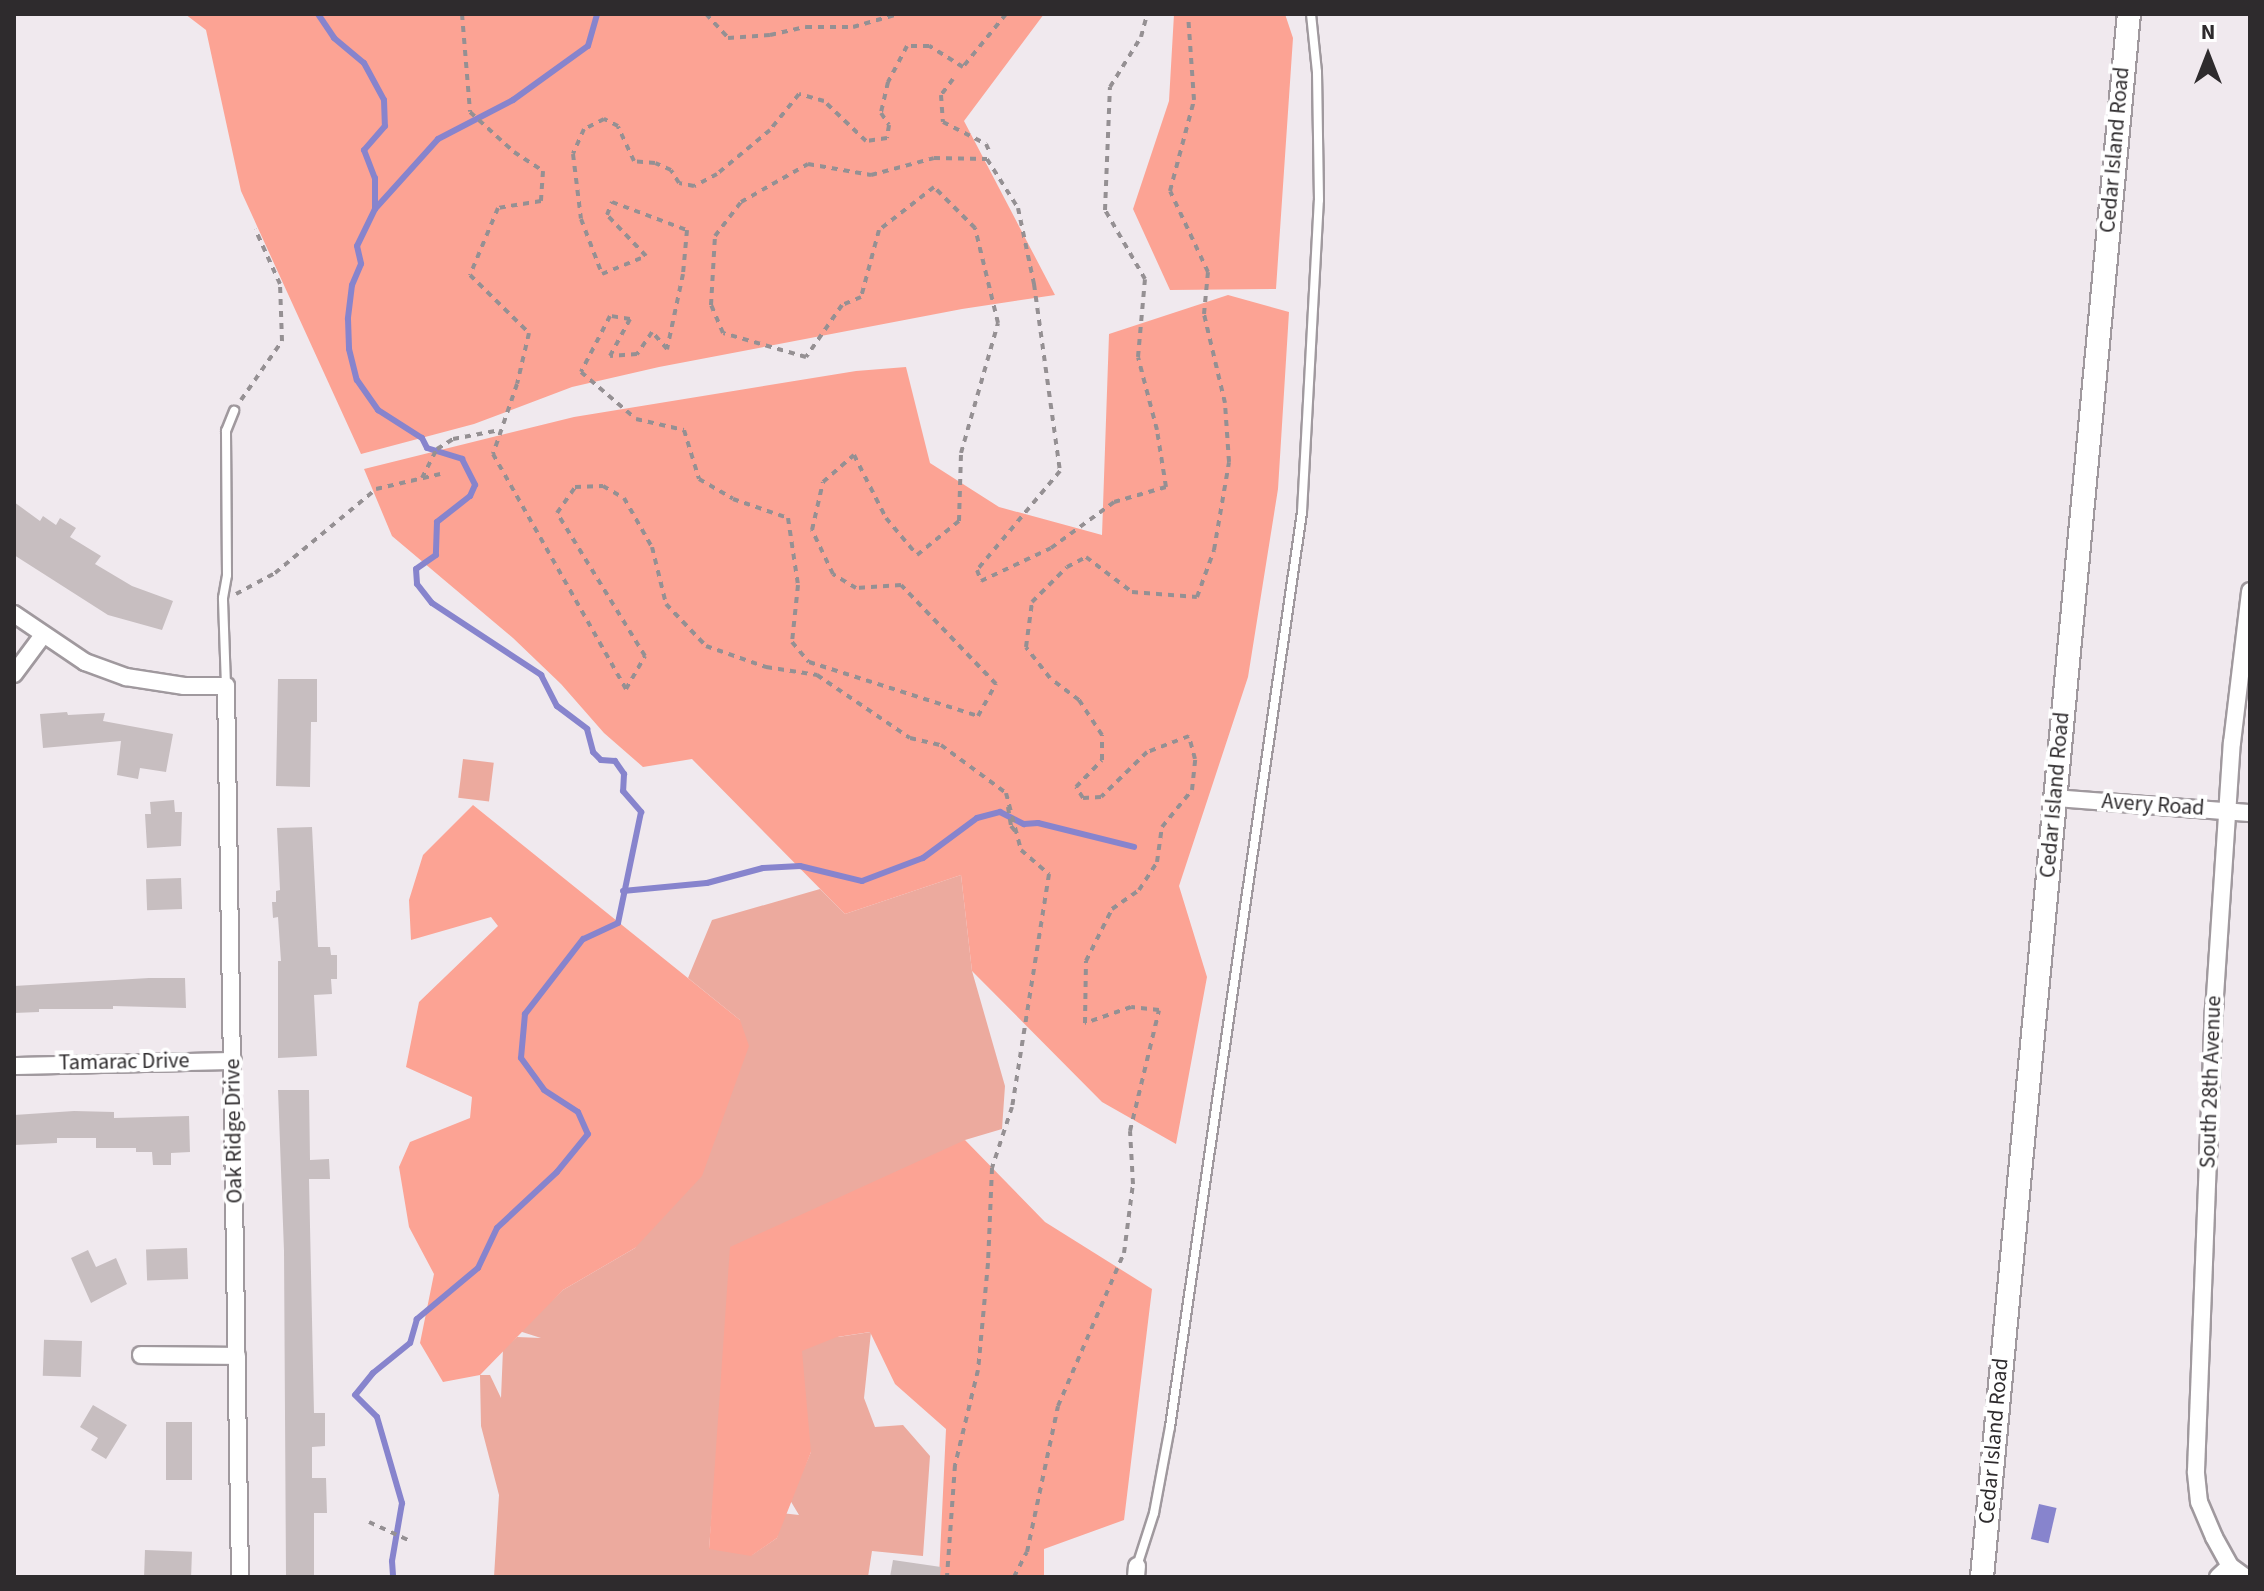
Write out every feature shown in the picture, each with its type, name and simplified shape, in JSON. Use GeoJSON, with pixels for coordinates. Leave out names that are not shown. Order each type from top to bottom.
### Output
{"type":"FeatureCollection","features":[{"type":"Feature","properties":{"kind":"street","name":"Cedar Island Road"},"geometry":{"type":"LineString","coordinates":[[1982,1577],[2129,14]]}},
{"type":"Feature","properties":{"kind":"street","name":"South 28th Avenue"},"geometry":{"type":"LineString","coordinates":[[2224,1572],[2199,1502],[2196,1471],[2214,1011],[2227,810],[2250,591]]}},
{"type":"Feature","properties":{"kind":"street"},"geometry":{"type":"LineString","coordinates":[[14,614],[85,662],[126,677],[184,686],[226,686]]}},
{"type":"Feature","properties":{"kind":"street"},"geometry":{"type":"LineString","coordinates":[[14,674],[43,635]]}},
{"type":"Feature","properties":{"kind":"street","name":"Oak Ridge Drive"},"geometry":{"type":"LineString","coordinates":[[226,686],[240,1577]]}},
{"type":"Feature","properties":{"kind":"street","name":"Avery Road"},"geometry":{"type":"LineString","coordinates":[[2055,798],[2250,813]]}},
{"type":"Feature","properties":{"kind":"street","name":"Tamarac Drive"},"geometry":{"type":"LineString","coordinates":[[14,1066],[233,1061]]}},
{"type":"Feature","properties":{"kind":"street"},"geometry":{"type":"LineString","coordinates":[[141,1355],[237,1356]]}},
{"type":"Feature","properties":{"kind":"street"},"geometry":{"type":"LineString","coordinates":[[2224,1572],[2245,1577]]}},
{"type":"Feature","properties":{"kind":"lane"},"geometry":{"type":"LineString","coordinates":[[1136,1572],[1154,1513],[1170,1427],[1302,512],[1319,200],[1317,72],[1311,14]]}},
{"type":"Feature","properties":{"kind":"lane"},"geometry":{"type":"LineString","coordinates":[[226,686],[223,598],[227,575],[226,431],[234,411]]}},
{"type":"Feature","properties":{"kind":"path"},"geometry":{"type":"LineString","coordinates":[[462,14],[470,112],[514,152],[543,171],[541,201],[498,208],[470,275],[529,333],[517,384],[493,454],[539,530],[626,689],[645,656],[557,513],[575,487],[603,486],[624,498],[652,547],[666,604],[706,646],[766,667],[817,675],[910,738],[941,745],[1006,793],[1011,826],[1016,830],[1021,850],[1049,874],[1012,1107],[992,1168],[988,1263],[978,1370],[955,1465],[947,1577]]}},
{"type":"Feature","properties":{"kind":"path"},"geometry":{"type":"LineString","coordinates":[[706,14],[728,38],[770,35],[806,27],[853,27],[898,14]]}},
{"type":"Feature","properties":{"kind":"path"},"geometry":{"type":"LineString","coordinates":[[1006,14],[963,67],[929,46],[907,46],[888,82],[881,113],[889,125],[887,138],[866,141],[824,101],[799,94],[770,130],[717,174],[694,186],[679,183],[671,170],[655,163],[634,161],[618,126],[604,119],[584,129],[573,154],[581,219],[602,274],[646,256],[607,215],[612,202],[687,230],[683,274],[667,349],[652,332],[637,354],[610,356],[630,319],[610,316],[581,372],[636,419],[684,430],[699,479],[733,499],[788,518],[798,585],[792,642],[809,662],[978,716],[996,684],[901,585],[856,588],[833,574],[812,530],[823,482],[854,455],[886,518],[917,555],[959,521],[961,453],[998,323],[975,228],[934,187],[879,230],[861,297],[842,305],[806,357],[723,333],[711,305],[715,236],[741,202],[808,164],[871,175],[934,158],[987,159],[1018,208],[1034,284],[1060,471],[977,570],[981,581],[1051,548],[1114,502],[1166,487],[1157,430],[1138,357],[1145,279],[1105,210],[1110,87],[1141,37],[1147,14]]}},
{"type":"Feature","properties":{"kind":"path"},"geometry":{"type":"LineString","coordinates":[[1014,1577],[1027,1552],[1058,1406],[1124,1253],[1133,1184],[1130,1131],[1159,1010],[1131,1007],[1085,1023],[1086,961],[1112,909],[1139,890],[1157,862],[1162,827],[1192,790],[1195,759],[1189,736],[1147,752],[1101,797],[1083,798],[1076,787],[1102,760],[1102,735],[1079,700],[1050,678],[1026,647],[1032,602],[1067,567],[1086,557],[1132,592],[1197,597],[1214,550],[1229,462],[1225,403],[1204,314],[1208,272],[1170,191],[1194,100],[1188,14]]}},
{"type":"Feature","properties":{"kind":"path"},"geometry":{"type":"LineString","coordinates":[[953,79],[941,95],[943,122],[986,144],[990,153]]}},
{"type":"Feature","properties":{"kind":"path"},"geometry":{"type":"LineString","coordinates":[[234,411],[282,341],[280,284],[255,229]]}},
{"type":"Feature","properties":{"kind":"path"},"geometry":{"type":"LineString","coordinates":[[420,479],[437,449],[453,439],[501,430]]}},
{"type":"Feature","properties":{"kind":"path"},"geometry":{"type":"LineString","coordinates":[[223,598],[275,573],[376,489],[440,474]]}},
{"type":"Feature","properties":{"kind":"path"},"geometry":{"type":"LineString","coordinates":[[369,1522],[408,1540]]}},
{"type":"Feature","properties":{"kind":"shaded area"},"geometry":{"type":"Polygon","coordinates":[[[185,14],[1044,14],[964,121],[1055,295],[962,309],[659,367],[572,387],[474,424],[361,454],[241,191],[206,30],[185,14]]]}},
{"type":"Feature","properties":{"kind":"shaded area"},"geometry":{"type":"Polygon","coordinates":[[[1174,14],[1285,14],[1293,38],[1276,289],[1170,290],[1133,209],[1169,101],[1174,14]]]}},
{"type":"Feature","properties":{"kind":"shaded area"},"geometry":{"type":"Polygon","coordinates":[[[1228,295],[1289,312],[1278,489],[1248,677],[1179,886],[1207,977],[1176,1144],[1102,1102],[972,971],[961,875],[845,914],[692,759],[643,767],[604,733],[561,684],[513,638],[392,536],[364,469],[574,417],[856,371],[906,367],[930,463],[999,507],[1102,535],[1109,334],[1228,295]]]}},
{"type":"Feature","properties":{"kind":"shaded area"},"geometry":{"type":"Polygon","coordinates":[[[463,759],[494,763],[489,801],[458,798],[463,759]]]}},
{"type":"Feature","properties":{"kind":"shaded area"},"geometry":{"type":"Polygon","coordinates":[[[473,805],[740,1020],[749,1046],[702,1176],[635,1248],[563,1290],[480,1375],[443,1382],[420,1343],[434,1274],[409,1227],[399,1167],[410,1142],[470,1118],[472,1097],[406,1067],[419,1002],[498,926],[491,917],[411,940],[409,900],[423,855],[473,805]]]}},
{"type":"Feature","properties":{"kind":"shaded area"},"geometry":{"type":"Polygon","coordinates":[[[961,875],[972,971],[1005,1086],[1002,1129],[965,1140],[838,1337],[871,1332],[864,1398],[875,1427],[903,1425],[930,1456],[923,1556],[872,1551],[868,1577],[494,1577],[499,1495],[481,1426],[480,1375],[490,1375],[501,1398],[503,1349],[517,1337],[541,1338],[519,1331],[563,1290],[635,1248],[740,1020],[688,978],[712,920],[820,889],[845,914],[961,875]],[[721,1412],[709,1548],[752,1555],[777,1538],[781,1513],[799,1515],[790,1500],[811,1452],[721,1412]]]}},
{"type":"Feature","properties":{"kind":"shaded area"},"geometry":{"type":"Polygon","coordinates":[[[965,1140],[1045,1222],[1152,1289],[1124,1520],[1044,1549],[1044,1577],[939,1577],[946,1429],[895,1384],[870,1332],[837,1337],[802,1351],[811,1452],[777,1538],[751,1556],[709,1549],[730,1247],[965,1140]]]}},
{"type":"Feature","properties":{"kind":"shaded area"},"geometry":{"type":"Polygon","coordinates":[[[2039,1504],[2057,1508],[2048,1543],[2031,1539],[2039,1504]]]}},
{"type":"Feature","properties":{"kind":"building"},"geometry":{"type":"Polygon","coordinates":[[[14,502],[40,521],[43,516],[56,525],[60,518],[76,528],[70,537],[101,556],[95,564],[132,586],[173,601],[162,630],[108,615],[14,555],[14,502]]]}},
{"type":"Feature","properties":{"kind":"building"},"geometry":{"type":"Polygon","coordinates":[[[278,679],[317,679],[317,722],[311,722],[310,787],[276,786],[278,679]]]}},
{"type":"Feature","properties":{"kind":"building"},"geometry":{"type":"Polygon","coordinates":[[[67,712],[68,715],[105,713],[103,721],[173,734],[166,772],[140,768],[138,779],[117,775],[121,741],[43,748],[40,714],[67,712]]]}},
{"type":"Feature","properties":{"kind":"building"},"geometry":{"type":"Polygon","coordinates":[[[174,800],[175,812],[182,812],[181,846],[147,848],[145,814],[151,814],[150,802],[174,800]]]}},
{"type":"Feature","properties":{"kind":"building"},"geometry":{"type":"Polygon","coordinates":[[[312,827],[318,947],[330,947],[331,955],[337,955],[337,979],[331,979],[332,994],[314,995],[317,1056],[278,1058],[278,961],[281,961],[278,917],[273,918],[272,902],[276,902],[276,891],[280,890],[277,828],[312,827]]]}},
{"type":"Feature","properties":{"kind":"building"},"geometry":{"type":"Polygon","coordinates":[[[181,878],[182,909],[147,910],[146,879],[181,878]]]}},
{"type":"Feature","properties":{"kind":"building"},"geometry":{"type":"Polygon","coordinates":[[[185,978],[186,1008],[113,1006],[113,1009],[39,1009],[39,1012],[14,1013],[14,986],[185,978]]]}},
{"type":"Feature","properties":{"kind":"building"},"geometry":{"type":"Polygon","coordinates":[[[278,1090],[309,1090],[310,1160],[329,1159],[330,1179],[309,1179],[314,1413],[325,1413],[325,1446],[312,1447],[312,1478],[326,1478],[327,1513],[314,1513],[314,1577],[286,1577],[284,1251],[278,1090]]]}},
{"type":"Feature","properties":{"kind":"building"},"geometry":{"type":"Polygon","coordinates":[[[114,1112],[114,1118],[189,1116],[190,1152],[171,1153],[171,1165],[153,1165],[152,1152],[136,1152],[136,1148],[96,1148],[96,1138],[57,1138],[57,1143],[14,1145],[14,1115],[114,1112]]]}},
{"type":"Feature","properties":{"kind":"building"},"geometry":{"type":"Polygon","coordinates":[[[187,1248],[188,1279],[147,1280],[146,1249],[187,1248]]]}},
{"type":"Feature","properties":{"kind":"building"},"geometry":{"type":"Polygon","coordinates":[[[88,1250],[96,1267],[116,1258],[127,1284],[91,1303],[71,1258],[88,1250]]]}},
{"type":"Feature","properties":{"kind":"building"},"geometry":{"type":"Polygon","coordinates":[[[44,1340],[82,1341],[81,1377],[43,1376],[44,1340]]]}},
{"type":"Feature","properties":{"kind":"building"},"geometry":{"type":"Polygon","coordinates":[[[93,1405],[127,1425],[106,1459],[91,1450],[98,1438],[80,1427],[93,1405]]]}},
{"type":"Feature","properties":{"kind":"building"},"geometry":{"type":"Polygon","coordinates":[[[166,1422],[192,1422],[192,1480],[166,1480],[166,1422]]]}},
{"type":"Feature","properties":{"kind":"building"},"geometry":{"type":"Polygon","coordinates":[[[145,1550],[192,1552],[191,1577],[144,1577],[145,1550]]]}},
{"type":"Feature","properties":{"kind":"building"},"geometry":{"type":"Polygon","coordinates":[[[893,1560],[941,1567],[940,1577],[890,1577],[893,1560]]]}},
{"type":"Feature","properties":{"kind":"waterway"},"geometry":{"type":"LineString","coordinates":[[318,14],[334,38],[364,63],[384,100],[385,126],[364,150],[375,178],[375,209],[357,246],[361,264],[352,285],[348,319],[349,349],[357,380],[378,410],[422,438],[427,448],[462,459],[475,485],[470,496],[437,522],[436,555],[416,569],[417,584],[432,603],[541,675],[557,706],[587,729],[593,752],[601,760],[615,761],[624,774],[623,791],[641,812],[618,923],[583,939],[525,1014],[521,1058],[544,1090],[578,1112],[588,1134],[557,1172],[497,1228],[478,1268],[417,1319],[410,1343],[373,1373],[355,1395],[377,1417],[402,1503],[392,1561],[393,1577]]}},
{"type":"Feature","properties":{"kind":"waterway"},"geometry":{"type":"LineString","coordinates":[[375,209],[438,139],[513,100],[588,46],[597,14]]}},
{"type":"Feature","properties":{"kind":"waterway"},"geometry":{"type":"LineString","coordinates":[[623,891],[707,883],[763,868],[800,866],[862,881],[923,858],[977,818],[1000,812],[1024,824],[1038,823],[1134,847]]}}]}
